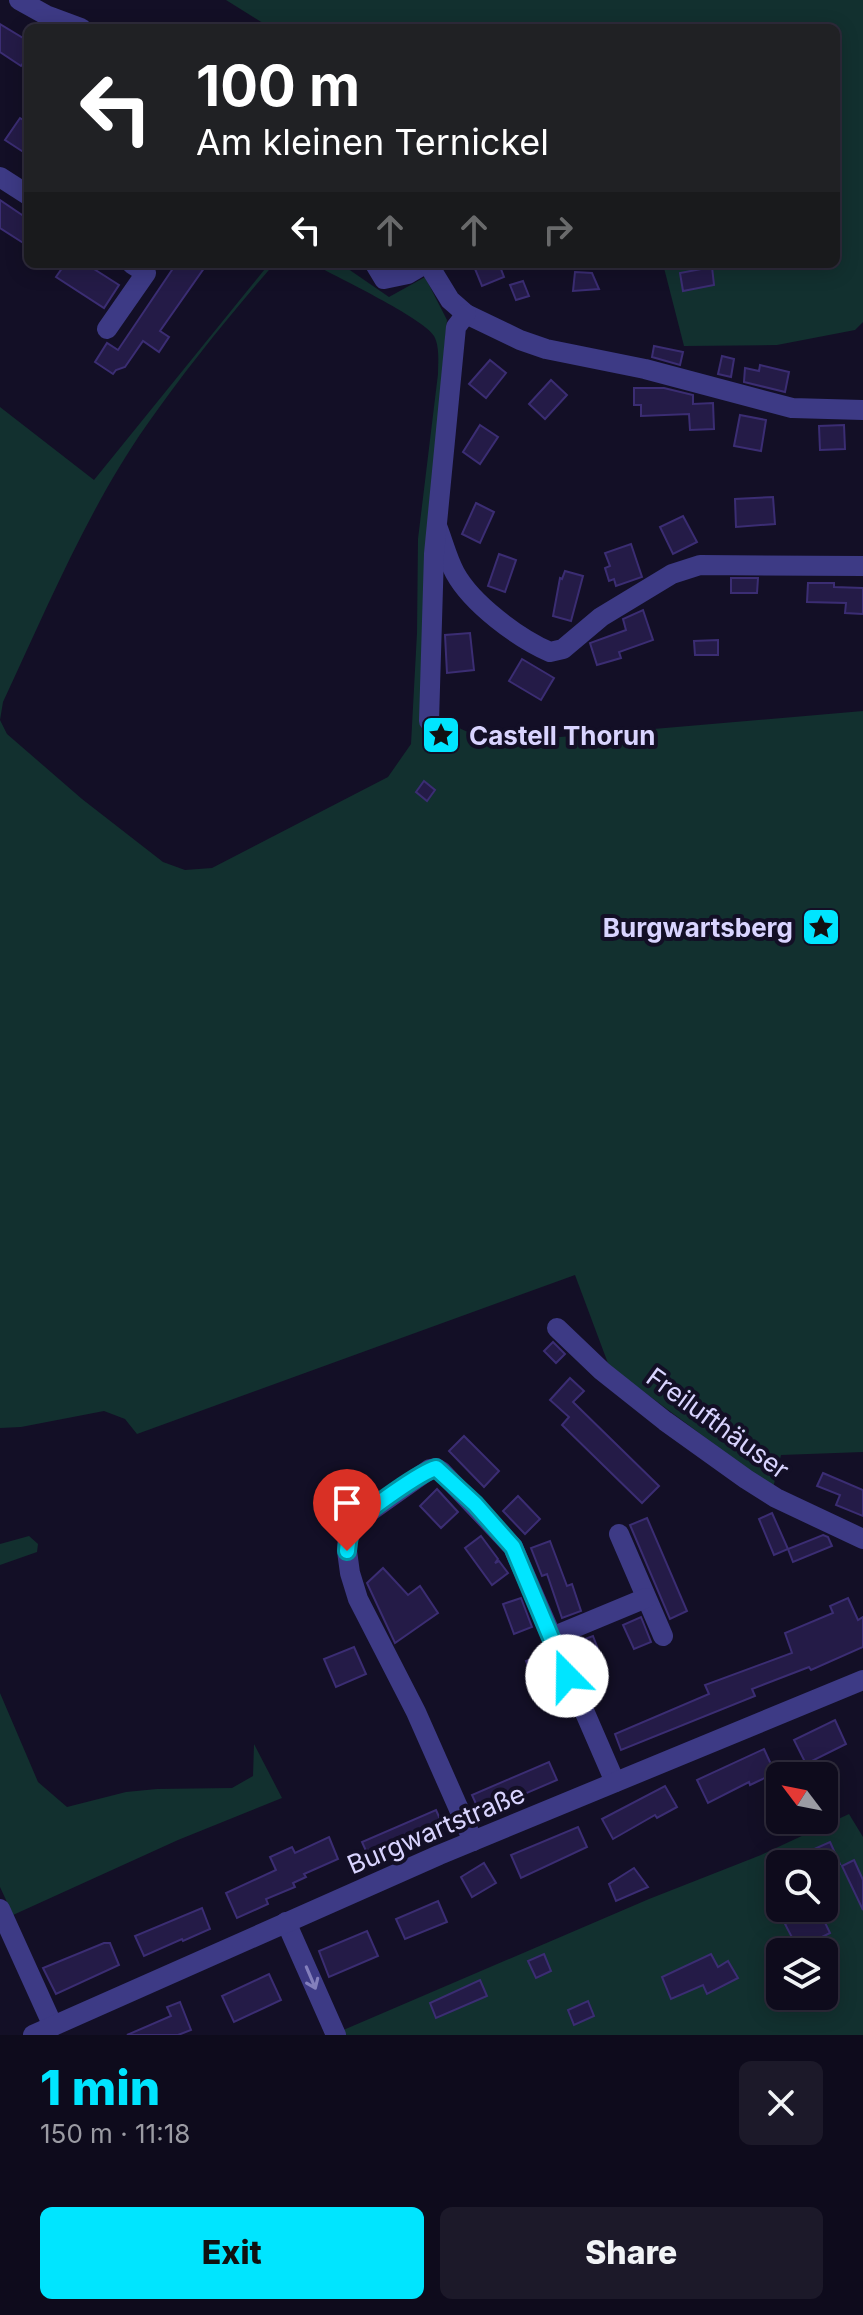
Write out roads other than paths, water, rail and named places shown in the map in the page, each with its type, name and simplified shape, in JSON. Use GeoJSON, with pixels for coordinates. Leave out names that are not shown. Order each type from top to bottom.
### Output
{"type":"FeatureCollection","features":[{"type":"Feature","properties":{"kind":"street"},"geometry":{"type":"LineString","coordinates":[[19,0],[70,24]]}},
{"type":"Feature","properties":{"kind":"street"},"geometry":{"type":"LineString","coordinates":[[0,177],[24,192]]}},
{"type":"Feature","properties":{"kind":"street"},"geometry":{"type":"LineString","coordinates":[[107,329],[142,268]]}},
{"type":"Feature","properties":{"kind":"street"},"geometry":{"type":"LineString","coordinates":[[377,268],[384,279],[419,268]]}},
{"type":"Feature","properties":{"kind":"street"},"geometry":{"type":"LineString","coordinates":[[430,268],[450,300],[466,314],[546,349],[616,363],[792,408],[863,410]]}},
{"type":"Feature","properties":{"kind":"street"},"geometry":{"type":"LineString","coordinates":[[429,721],[434,554],[456,327],[466,314]]}},
{"type":"Feature","properties":{"kind":"street"},"geometry":{"type":"LineString","coordinates":[[437,526],[456,574],[480,603],[509,628],[550,652],[563,649],[601,617],[672,574],[700,565],[863,566]]}},
{"type":"Feature","properties":{"kind":"street","name":"Freilufthäuser"},"geometry":{"type":"LineString","coordinates":[[557,1328],[602,1371],[746,1479],[776,1498],[863,1539]]}},
{"type":"Feature","properties":{"kind":"street"},"geometry":{"type":"LineString","coordinates":[[473,1841],[416,1712],[358,1599],[350,1573],[348,1535],[358,1520],[410,1482],[436,1468],[475,1504],[513,1547],[615,1782]]}},
{"type":"Feature","properties":{"kind":"street"},"geometry":{"type":"LineString","coordinates":[[619,1534],[663,1636]]}},
{"type":"Feature","properties":{"kind":"street"},"geometry":{"type":"LineString","coordinates":[[552,1637],[646,1598]]}},
{"type":"Feature","properties":{"kind":"street","name":"Burgwartstraße"},"geometry":{"type":"LineString","coordinates":[[33,2035],[473,1841],[863,1680]]}},
{"type":"Feature","properties":{"kind":"street"},"geometry":{"type":"LineString","coordinates":[[0,1909],[53,2026]]}},
{"type":"Feature","properties":{"kind":"street"},"geometry":{"type":"LineString","coordinates":[[286,1922],[336,2035]]}},
{"type":"Feature","properties":{"kind":"place","name":"Castell Thorun"},"geometry":{"type":"Point","coordinates":[441,735]}},
{"type":"Feature","properties":{"kind":"place","name":"Burgwartsberg"},"geometry":{"type":"Point","coordinates":[821,927]}}]}
